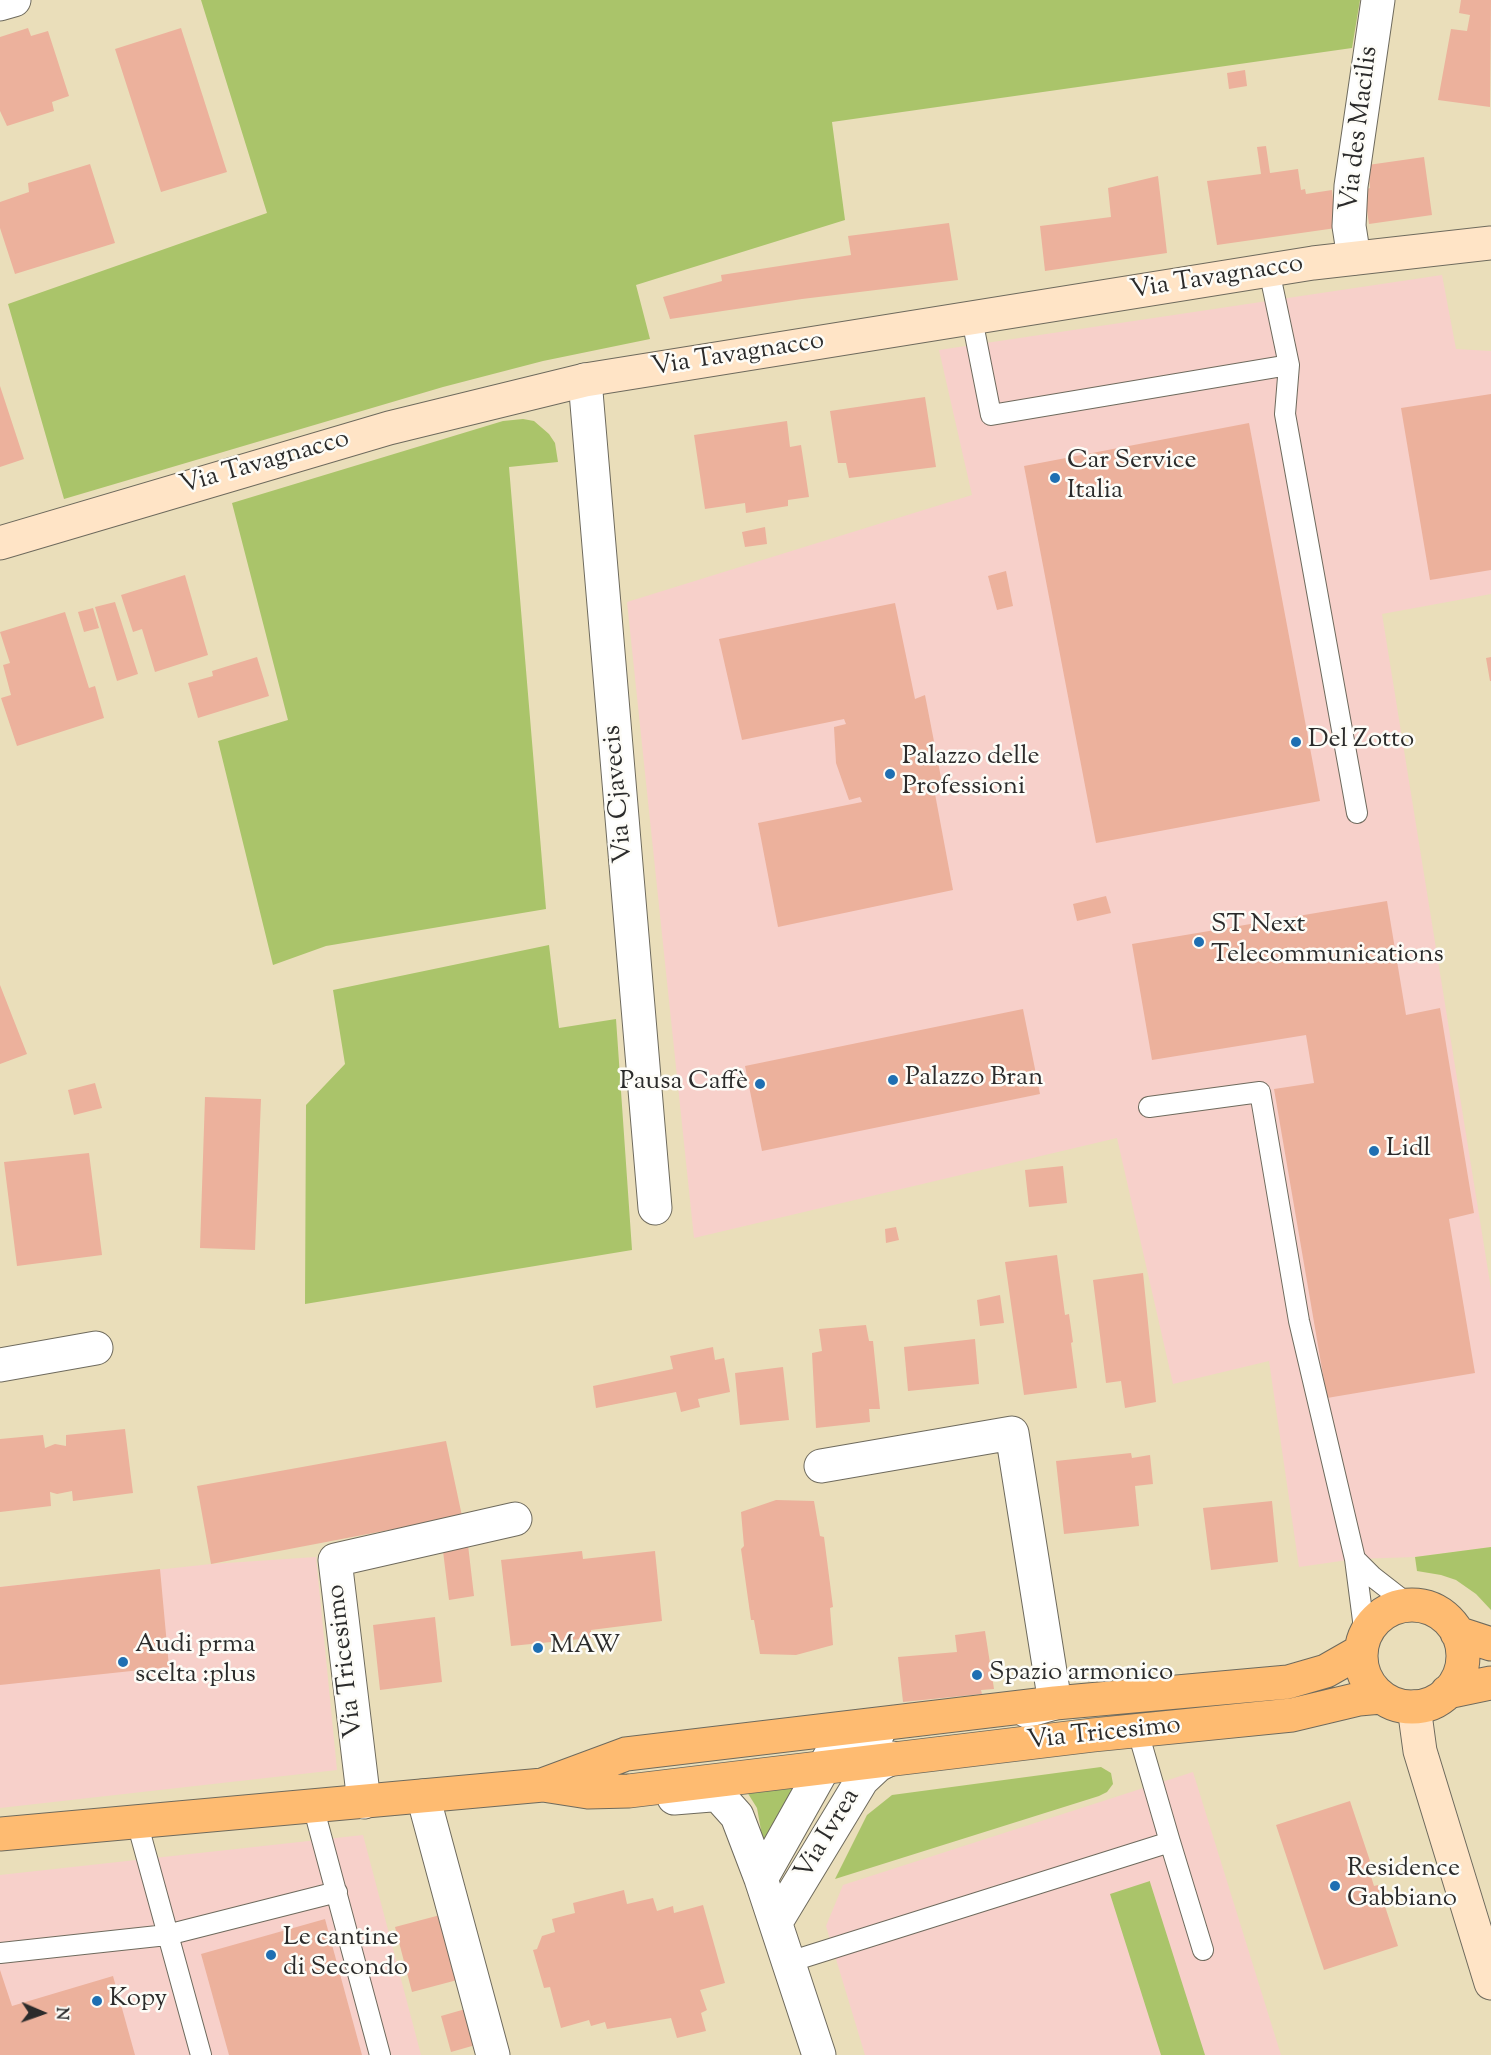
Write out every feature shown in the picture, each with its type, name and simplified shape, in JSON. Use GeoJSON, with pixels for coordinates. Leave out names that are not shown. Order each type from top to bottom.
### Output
{"type":"FeatureCollection","features":[{"type":"Feature","properties":{"kind":"main road","name":"Via Tricesimo"},"geometry":{"type":"LineString","coordinates":[[543,1785],[626,1754],[1055,1703],[1288,1682],[1326,1671],[1363,1643],[1371,1624],[1388,1610],[1409,1605]]}},
{"type":"Feature","properties":{"kind":"main road"},"geometry":{"type":"LineString","coordinates":[[1409,1605],[1425,1606],[1439,1613],[1457,1633],[1463,1660],[1459,1675],[1447,1692],[1436,1701],[1414,1707]]}},
{"type":"Feature","properties":{"kind":"main road"},"geometry":{"type":"LineString","coordinates":[[1457,1633],[1491,1644]]}},
{"type":"Feature","properties":{"kind":"main road"},"geometry":{"type":"LineString","coordinates":[[1363,1643],[1362,1667],[1367,1682],[1381,1697]]}},
{"type":"Feature","properties":{"kind":"main road"},"geometry":{"type":"LineString","coordinates":[[1447,1692],[1491,1683]]}},
{"type":"Feature","properties":{"kind":"main road","name":"Via Tricesimo"},"geometry":{"type":"LineString","coordinates":[[0,1834],[543,1785],[588,1792],[629,1791],[892,1758],[1292,1715],[1359,1698],[1381,1697],[1400,1706],[1414,1707]]}},
{"type":"Feature","properties":{"kind":"street"},"geometry":{"type":"LineString","coordinates":[[0,4],[14,0]]}},
{"type":"Feature","properties":{"kind":"street","name":"Via des Macilis"},"geometry":{"type":"LineString","coordinates":[[1354,258],[1349,226],[1351,186],[1378,0]]}},
{"type":"Feature","properties":{"kind":"street","name":"Via Tavagnacco"},"geometry":{"type":"LineString","coordinates":[[0,543],[389,428],[585,380],[1269,270],[1491,243]]}},
{"type":"Feature","properties":{"kind":"street","name":"Via Cjavecis"},"geometry":{"type":"LineString","coordinates":[[585,380],[655,1209]]}},
{"type":"Feature","properties":{"kind":"street"},"geometry":{"type":"LineString","coordinates":[[1,1361],[96,1348]]}},
{"type":"Feature","properties":{"kind":"street","name":"Via Tricesimo"},"geometry":{"type":"LineString","coordinates":[[821,1466],[1012,1433],[1055,1703],[997,1719],[854,1736],[834,1749],[824,1766]]}},
{"type":"Feature","properties":{"kind":"street","name":"Via Tricesimo"},"geometry":{"type":"LineString","coordinates":[[364,1802],[335,1560],[515,1519]]}},
{"type":"Feature","properties":{"kind":"street"},"geometry":{"type":"LineString","coordinates":[[1414,1707],[1420,1751],[1491,1983]]}},
{"type":"Feature","properties":{"kind":"street","name":"Via Ivrea"},"geometry":{"type":"LineString","coordinates":[[776,1922],[862,1780],[878,1765],[892,1758]]}},
{"type":"Feature","properties":{"kind":"street","name":"Via Ivrea"},"geometry":{"type":"LineString","coordinates":[[761,1879],[824,1766]]}},
{"type":"Feature","properties":{"kind":"street","name":"Via Ivrea"},"geometry":{"type":"LineString","coordinates":[[588,1792],[638,1803],[696,1796],[720,1797],[737,1816],[776,1922],[819,2055]]}},
{"type":"Feature","properties":{"kind":"street"},"geometry":{"type":"LineString","coordinates":[[423,1796],[493,2055]]}},
{"type":"Feature","properties":{"kind":"lane"},"geometry":{"type":"LineString","coordinates":[[1269,270],[1289,365],[1285,414],[1357,813]]}},
{"type":"Feature","properties":{"kind":"lane"},"geometry":{"type":"LineString","coordinates":[[972,319],[991,415],[1289,365]]}},
{"type":"Feature","properties":{"kind":"lane"},"geometry":{"type":"LineString","coordinates":[[1149,1107],[1260,1092],[1299,1321],[1355,1559],[1363,1643]]}},
{"type":"Feature","properties":{"kind":"lane"},"geometry":{"type":"LineString","coordinates":[[1355,1559],[1373,1577],[1409,1605]]}},
{"type":"Feature","properties":{"kind":"lane"},"geometry":{"type":"LineString","coordinates":[[1138,1732],[1203,1950]]}},
{"type":"Feature","properties":{"kind":"lane"},"geometry":{"type":"LineString","coordinates":[[313,1806],[380,2055]]}},
{"type":"Feature","properties":{"kind":"lane"},"geometry":{"type":"LineString","coordinates":[[137,1822],[201,2055]]}},
{"type":"Feature","properties":{"kind":"lane"},"geometry":{"type":"LineString","coordinates":[[789,1962],[1170,1842]]}},
{"type":"Feature","properties":{"kind":"lane"},"geometry":{"type":"LineString","coordinates":[[0,1953],[168,1935],[337,1892]]}},
{"type":"Feature","properties":{"kind":"shaded area"},"geometry":{"type":"Polygon","coordinates":[[[1442,275],[1456,349],[1491,351],[1491,594],[1382,614],[1491,1289],[1491,1547],[1415,1557],[1355,1559],[1299,1567],[1269,1361],[1173,1384],[1117,1138],[694,1238],[627,602],[972,495],[939,350],[1442,275]]]}},
{"type":"Feature","properties":{"kind":"shaded area"},"geometry":{"type":"Polygon","coordinates":[[[316,1557],[337,1770],[0,1808],[0,1587],[211,1564],[316,1557]]]}},
{"type":"Feature","properties":{"kind":"shaded area"},"geometry":{"type":"Polygon","coordinates":[[[1193,1772],[1281,2055],[865,2055],[826,1926],[843,1885],[1193,1772]]]}},
{"type":"Feature","properties":{"kind":"shaded area"},"geometry":{"type":"Polygon","coordinates":[[[363,1835],[421,2055],[0,2055],[0,1875],[363,1835]]]}},
{"type":"Feature","properties":{"kind":"green space"},"geometry":{"type":"Polygon","coordinates":[[[201,0],[1360,0],[1352,48],[832,122],[845,220],[636,285],[650,339],[543,361],[443,387],[64,499],[8,304],[267,213],[201,0]]]}},
{"type":"Feature","properties":{"kind":"green space"},"geometry":{"type":"Polygon","coordinates":[[[523,419],[534,421],[549,434],[555,443],[558,462],[509,467],[546,909],[326,946],[273,965],[218,741],[288,720],[232,503],[503,421],[523,419]]]}},
{"type":"Feature","properties":{"kind":"green space"},"geometry":{"type":"Polygon","coordinates":[[[549,945],[559,1028],[616,1019],[632,1250],[305,1304],[306,1105],[345,1064],[333,990],[549,945]]]}},
{"type":"Feature","properties":{"kind":"green space"},"geometry":{"type":"Polygon","coordinates":[[[1491,1547],[1491,1610],[1476,1594],[1456,1580],[1417,1571],[1415,1557],[1491,1547]]]}},
{"type":"Feature","properties":{"kind":"green space"},"geometry":{"type":"Polygon","coordinates":[[[1101,1767],[1111,1773],[1113,1784],[1107,1792],[1099,1796],[835,1879],[867,1815],[892,1795],[1101,1767]]]}},
{"type":"Feature","properties":{"kind":"green space"},"geometry":{"type":"Polygon","coordinates":[[[802,1787],[766,1858],[757,1808],[747,1792],[802,1787]]]}},
{"type":"Feature","properties":{"kind":"green space"},"geometry":{"type":"Polygon","coordinates":[[[1150,1881],[1205,2055],[1161,2055],[1110,1894],[1150,1881]]]}},
{"type":"Feature","properties":{"kind":"building"},"geometry":{"type":"Polygon","coordinates":[[[1461,0],[1491,0],[1490,107],[1438,100],[1451,29],[1467,31],[1470,15],[1459,13],[1461,0]]]}},
{"type":"Feature","properties":{"kind":"building"},"geometry":{"type":"Polygon","coordinates":[[[28,28],[31,36],[48,31],[69,96],[52,102],[54,111],[7,126],[0,111],[0,37],[28,28]]]}},
{"type":"Feature","properties":{"kind":"building"},"geometry":{"type":"Polygon","coordinates":[[[181,28],[227,172],[161,192],[115,49],[181,28]]]}},
{"type":"Feature","properties":{"kind":"building"},"geometry":{"type":"Polygon","coordinates":[[[1245,70],[1247,86],[1229,89],[1227,73],[1245,70]]]}},
{"type":"Feature","properties":{"kind":"building"},"geometry":{"type":"Polygon","coordinates":[[[1266,146],[1270,173],[1298,169],[1301,190],[1305,189],[1306,194],[1332,190],[1336,228],[1217,245],[1207,181],[1261,174],[1257,147],[1266,146]]]}},
{"type":"Feature","properties":{"kind":"building"},"geometry":{"type":"Polygon","coordinates":[[[1424,157],[1432,215],[1369,224],[1364,190],[1370,188],[1368,165],[1424,157]]]}},
{"type":"Feature","properties":{"kind":"building"},"geometry":{"type":"Polygon","coordinates":[[[90,164],[115,243],[15,274],[0,228],[0,202],[29,192],[28,183],[90,164]]]}},
{"type":"Feature","properties":{"kind":"building"},"geometry":{"type":"Polygon","coordinates":[[[1158,176],[1167,253],[1045,271],[1040,226],[1111,217],[1108,188],[1158,176]]]}},
{"type":"Feature","properties":{"kind":"building"},"geometry":{"type":"Polygon","coordinates":[[[949,223],[958,280],[802,299],[670,319],[663,297],[722,281],[721,275],[851,255],[848,236],[949,223]]]}},
{"type":"Feature","properties":{"kind":"building"},"geometry":{"type":"Polygon","coordinates":[[[0,386],[24,459],[0,467],[0,386]]]}},
{"type":"Feature","properties":{"kind":"building"},"geometry":{"type":"Polygon","coordinates":[[[1491,394],[1491,570],[1430,580],[1401,408],[1491,394]]]}},
{"type":"Feature","properties":{"kind":"building"},"geometry":{"type":"Polygon","coordinates":[[[925,397],[936,467],[849,478],[846,463],[838,463],[830,411],[925,397]]]}},
{"type":"Feature","properties":{"kind":"building"},"geometry":{"type":"Polygon","coordinates":[[[787,421],[790,447],[801,445],[809,497],[788,500],[788,506],[746,513],[745,503],[705,509],[694,435],[787,421]]]}},
{"type":"Feature","properties":{"kind":"building"},"geometry":{"type":"Polygon","coordinates":[[[1249,423],[1320,801],[1096,843],[1024,466],[1249,423]]]}},
{"type":"Feature","properties":{"kind":"building"},"geometry":{"type":"Polygon","coordinates":[[[765,527],[767,544],[745,547],[742,532],[765,527]]]}},
{"type":"Feature","properties":{"kind":"building"},"geometry":{"type":"Polygon","coordinates":[[[1006,571],[1013,606],[997,610],[988,576],[1006,571]]]}},
{"type":"Feature","properties":{"kind":"building"},"geometry":{"type":"Polygon","coordinates":[[[185,575],[208,655],[155,672],[142,629],[133,632],[121,595],[185,575]]]}},
{"type":"Feature","properties":{"kind":"building"},"geometry":{"type":"Polygon","coordinates":[[[115,602],[138,674],[117,681],[95,607],[115,602]]]}},
{"type":"Feature","properties":{"kind":"building","name":"Palazzo delle Professioni"},"geometry":{"type":"Polygon","coordinates":[[[895,603],[915,699],[925,695],[944,793],[935,794],[953,890],[778,927],[758,823],[862,802],[860,797],[849,800],[836,763],[834,727],[846,724],[844,719],[742,740],[719,639],[895,603]]]}},
{"type":"Feature","properties":{"kind":"building"},"geometry":{"type":"Polygon","coordinates":[[[93,608],[99,628],[84,632],[78,612],[93,608]]]}},
{"type":"Feature","properties":{"kind":"building"},"geometry":{"type":"Polygon","coordinates":[[[65,612],[89,688],[95,686],[104,718],[17,746],[1,698],[11,695],[3,665],[10,663],[0,632],[65,612]]]}},
{"type":"Feature","properties":{"kind":"building"},"geometry":{"type":"Polygon","coordinates":[[[257,657],[269,696],[198,718],[188,683],[213,676],[212,671],[257,657]]]}},
{"type":"Feature","properties":{"kind":"building"},"geometry":{"type":"Polygon","coordinates":[[[1491,657],[1491,681],[1490,681],[1486,658],[1491,657]]]}},
{"type":"Feature","properties":{"kind":"building"},"geometry":{"type":"Polygon","coordinates":[[[1106,896],[1111,913],[1077,921],[1073,904],[1106,896]]]}},
{"type":"Feature","properties":{"kind":"building","name":"Lidl"},"geometry":{"type":"Polygon","coordinates":[[[1387,901],[1406,1015],[1440,1008],[1474,1213],[1449,1219],[1475,1373],[1327,1398],[1274,1089],[1314,1083],[1306,1035],[1152,1060],[1132,944],[1387,901]]]}},
{"type":"Feature","properties":{"kind":"building"},"geometry":{"type":"Polygon","coordinates":[[[0,985],[27,1054],[0,1064],[0,985]]]}},
{"type":"Feature","properties":{"kind":"building","name":"Palazzo Bran"},"geometry":{"type":"Polygon","coordinates":[[[1023,1009],[1040,1094],[762,1151],[745,1066],[1023,1009]]]}},
{"type":"Feature","properties":{"kind":"building"},"geometry":{"type":"Polygon","coordinates":[[[95,1083],[102,1108],[74,1115],[68,1090],[95,1083]]]}},
{"type":"Feature","properties":{"kind":"building"},"geometry":{"type":"Polygon","coordinates":[[[205,1097],[261,1099],[255,1250],[200,1248],[205,1097]]]}},
{"type":"Feature","properties":{"kind":"building"},"geometry":{"type":"Polygon","coordinates":[[[89,1153],[102,1255],[17,1266],[4,1162],[89,1153]]]}},
{"type":"Feature","properties":{"kind":"building"},"geometry":{"type":"Polygon","coordinates":[[[1063,1166],[1067,1203],[1029,1207],[1025,1170],[1063,1166]]]}},
{"type":"Feature","properties":{"kind":"building"},"geometry":{"type":"Polygon","coordinates":[[[896,1227],[899,1240],[886,1243],[885,1229],[896,1227]]]}},
{"type":"Feature","properties":{"kind":"building"},"geometry":{"type":"Polygon","coordinates":[[[1057,1255],[1065,1315],[1069,1314],[1077,1388],[1024,1395],[1005,1262],[1057,1255]]]}},
{"type":"Feature","properties":{"kind":"building"},"geometry":{"type":"Polygon","coordinates":[[[1143,1273],[1156,1402],[1125,1408],[1121,1381],[1106,1383],[1093,1280],[1143,1273]]]}},
{"type":"Feature","properties":{"kind":"building"},"geometry":{"type":"Polygon","coordinates":[[[1000,1295],[1004,1323],[980,1326],[977,1300],[1000,1295]]]}},
{"type":"Feature","properties":{"kind":"building"},"geometry":{"type":"Polygon","coordinates":[[[866,1325],[869,1341],[873,1341],[880,1409],[869,1409],[870,1422],[816,1428],[812,1353],[822,1351],[819,1329],[866,1325]]]}},
{"type":"Feature","properties":{"kind":"building"},"geometry":{"type":"Polygon","coordinates":[[[975,1339],[979,1384],[908,1391],[904,1347],[975,1339]]]}},
{"type":"Feature","properties":{"kind":"building"},"geometry":{"type":"Polygon","coordinates":[[[713,1347],[715,1360],[724,1358],[730,1392],[698,1399],[700,1407],[681,1412],[676,1392],[596,1408],[593,1386],[673,1369],[670,1356],[713,1347]]]}},
{"type":"Feature","properties":{"kind":"building"},"geometry":{"type":"Polygon","coordinates":[[[783,1367],[789,1420],[740,1425],[735,1373],[783,1367]]]}},
{"type":"Feature","properties":{"kind":"building"},"geometry":{"type":"Polygon","coordinates":[[[125,1429],[133,1493],[73,1501],[72,1491],[57,1494],[50,1492],[51,1506],[0,1512],[0,1439],[43,1435],[45,1448],[55,1444],[66,1446],[66,1435],[125,1429]]]}},
{"type":"Feature","properties":{"kind":"building"},"geometry":{"type":"Polygon","coordinates":[[[446,1441],[462,1516],[211,1564],[197,1486],[446,1441]]]}},
{"type":"Feature","properties":{"kind":"building"},"geometry":{"type":"Polygon","coordinates":[[[1131,1453],[1132,1458],[1150,1455],[1153,1484],[1135,1486],[1139,1526],[1064,1534],[1056,1461],[1131,1453]]]}},
{"type":"Feature","properties":{"kind":"building"},"geometry":{"type":"Polygon","coordinates":[[[776,1500],[814,1501],[820,1536],[824,1537],[833,1607],[830,1608],[833,1645],[796,1655],[760,1654],[754,1620],[751,1620],[741,1549],[744,1546],[741,1512],[776,1500]]]}},
{"type":"Feature","properties":{"kind":"building"},"geometry":{"type":"Polygon","coordinates":[[[1272,1501],[1278,1562],[1211,1570],[1203,1508],[1272,1501]]]}},
{"type":"Feature","properties":{"kind":"building"},"geometry":{"type":"Polygon","coordinates":[[[468,1545],[474,1596],[449,1600],[443,1551],[468,1545]]]}},
{"type":"Feature","properties":{"kind":"building"},"geometry":{"type":"Polygon","coordinates":[[[582,1551],[583,1559],[655,1551],[662,1621],[591,1630],[591,1638],[511,1646],[501,1560],[582,1551]]]}},
{"type":"Feature","properties":{"kind":"building"},"geometry":{"type":"Polygon","coordinates":[[[160,1569],[169,1667],[0,1685],[0,1587],[160,1569]]]}},
{"type":"Feature","properties":{"kind":"building"},"geometry":{"type":"Polygon","coordinates":[[[435,1617],[442,1682],[380,1690],[373,1625],[435,1617]]]}},
{"type":"Feature","properties":{"kind":"building"},"geometry":{"type":"Polygon","coordinates":[[[985,1631],[994,1689],[981,1690],[982,1694],[903,1702],[898,1657],[957,1652],[955,1635],[985,1631]]]}},
{"type":"Feature","properties":{"kind":"building","name":"Residence Gabbiano"},"geometry":{"type":"Polygon","coordinates":[[[1350,1801],[1370,1861],[1367,1863],[1374,1886],[1378,1885],[1398,1946],[1324,1970],[1276,1825],[1350,1801]]]}},
{"type":"Feature","properties":{"kind":"building"},"geometry":{"type":"Polygon","coordinates":[[[624,1890],[627,1904],[653,1898],[657,1911],[673,1906],[674,1913],[703,1905],[725,1983],[700,1990],[707,2010],[701,2013],[706,2031],[677,2038],[671,2018],[607,2029],[605,2022],[591,2026],[589,2020],[561,2028],[550,1987],[544,1988],[533,1950],[537,1949],[542,1936],[555,1932],[552,1919],[575,1913],[573,1903],[624,1890]]]}},
{"type":"Feature","properties":{"kind":"building"},"geometry":{"type":"Polygon","coordinates":[[[444,1914],[461,1979],[412,1992],[395,1927],[444,1914]]]}},
{"type":"Feature","properties":{"kind":"building"},"geometry":{"type":"Polygon","coordinates":[[[325,1919],[362,2055],[229,2055],[201,1954],[325,1919]]]}},
{"type":"Feature","properties":{"kind":"building"},"geometry":{"type":"Polygon","coordinates":[[[0,1970],[12,2006],[113,1976],[135,2055],[0,2055],[0,1970]]]}},
{"type":"Feature","properties":{"kind":"building"},"geometry":{"type":"Polygon","coordinates":[[[469,2008],[479,2044],[451,2052],[441,2016],[469,2008]]]}},
{"type":"Feature","properties":{"kind":"place","name":"Car Service Italia"},"geometry":{"type":"Point","coordinates":[1055,478]}},
{"type":"Feature","properties":{"kind":"place","name":"Del Zotto"},"geometry":{"type":"Point","coordinates":[1296,742]}},
{"type":"Feature","properties":{"kind":"place","name":"Palazzo delle Professioni"},"geometry":{"type":"Point","coordinates":[890,774]}},
{"type":"Feature","properties":{"kind":"place","name":"ST Next Telecommunications"},"geometry":{"type":"Point","coordinates":[1199,942]}},
{"type":"Feature","properties":{"kind":"place","name":"Palazzo Bran"},"geometry":{"type":"Point","coordinates":[893,1080]}},
{"type":"Feature","properties":{"kind":"place","name":"Pausa Caffè"},"geometry":{"type":"Point","coordinates":[760,1084]}},
{"type":"Feature","properties":{"kind":"place","name":"Lidl"},"geometry":{"type":"Point","coordinates":[1374,1151]}},
{"type":"Feature","properties":{"kind":"place","name":"MAW"},"geometry":{"type":"Point","coordinates":[538,1648]}},
{"type":"Feature","properties":{"kind":"place","name":"Audi prma scelta :plus"},"geometry":{"type":"Point","coordinates":[123,1662]}},
{"type":"Feature","properties":{"kind":"place","name":"Spazio armonico"},"geometry":{"type":"Point","coordinates":[977,1675]}},
{"type":"Feature","properties":{"kind":"place","name":"Residence Gabbiano"},"geometry":{"type":"Point","coordinates":[1335,1886]}},
{"type":"Feature","properties":{"kind":"place","name":"Le cantine di Secondo"},"geometry":{"type":"Point","coordinates":[271,1955]}},
{"type":"Feature","properties":{"kind":"place","name":"Kopy"},"geometry":{"type":"Point","coordinates":[97,2001]}}]}
